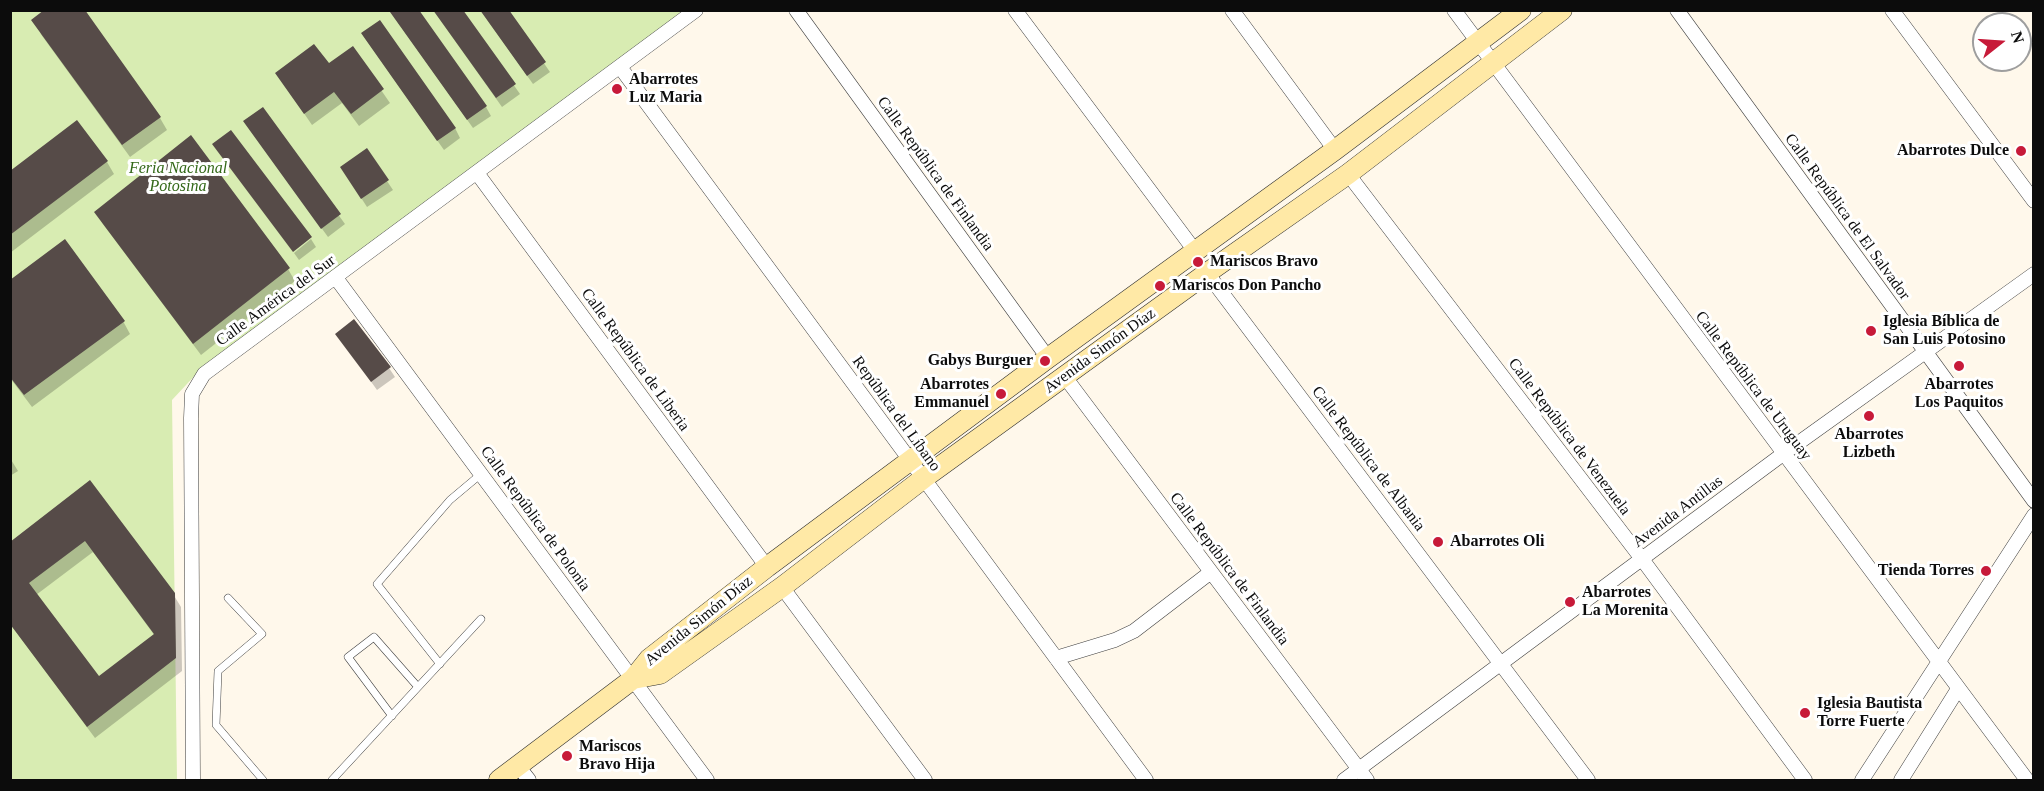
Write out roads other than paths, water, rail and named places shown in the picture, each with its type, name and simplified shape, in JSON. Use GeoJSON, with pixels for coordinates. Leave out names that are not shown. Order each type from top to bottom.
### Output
{"type":"FeatureCollection","features":[{"type":"Feature","properties":{"kind":"main road","name":"Avenida Simón Díaz"},"geometry":{"type":"LineString","coordinates":[[499,780],[524,773],[633,679],[649,659],[767,567],[1048,358],[1335,150],[1521,10]]}},
{"type":"Feature","properties":{"kind":"main road","name":"Avenida Simón Díaz"},"geometry":{"type":"LineString","coordinates":[[633,679],[660,674],[782,587],[924,478],[1348,174],[1562,10]]}},
{"type":"Feature","properties":{"kind":"street","name":"Calle América del Sur"},"geometry":{"type":"LineString","coordinates":[[193,780],[192,394],[204,374],[696,10]]}},
{"type":"Feature","properties":{"kind":"street","name":"Calle República de Finlandia"},"geometry":{"type":"LineString","coordinates":[[796,10],[1048,358]]}},
{"type":"Feature","properties":{"kind":"street"},"geometry":{"type":"LineString","coordinates":[[1015,10],[1195,251]]}},
{"type":"Feature","properties":{"kind":"street"},"geometry":{"type":"LineString","coordinates":[[1232,10],[1335,150]]}},
{"type":"Feature","properties":{"kind":"street","name":"Calle República de Uruguay"},"geometry":{"type":"LineString","coordinates":[[1454,10],[2027,780]]}},
{"type":"Feature","properties":{"kind":"street","name":"Calle República de El Salvador"},"geometry":{"type":"LineString","coordinates":[[1677,10],[2034,501]]}},
{"type":"Feature","properties":{"kind":"street"},"geometry":{"type":"LineString","coordinates":[[1892,10],[2034,201]]}},
{"type":"Feature","properties":{"kind":"street","name":"República del Líbano"},"geometry":{"type":"LineString","coordinates":[[620,67],[1146,780]]}},
{"type":"Feature","properties":{"kind":"street","name":"Calle República de Liberia"},"geometry":{"type":"LineString","coordinates":[[477,173],[767,567]]}},
{"type":"Feature","properties":{"kind":"street","name":"Calle República de Venezuela"},"geometry":{"type":"LineString","coordinates":[[1348,174],[1642,559],[1805,780]]}},
{"type":"Feature","properties":{"kind":"street","name":"Calle República de Albania"},"geometry":{"type":"LineString","coordinates":[[1207,273],[1588,780]]}},
{"type":"Feature","properties":{"kind":"street","name":"Avenida Antillas"},"geometry":{"type":"LineString","coordinates":[[1344,780],[1363,775],[1501,664],[1783,454],[2034,274]]}},
{"type":"Feature","properties":{"kind":"street","name":"Calle República de Polonia"},"geometry":{"type":"LineString","coordinates":[[336,278],[707,780]]}},
{"type":"Feature","properties":{"kind":"street","name":"Calle República de Finlandia"},"geometry":{"type":"LineString","coordinates":[[1065,377],[1363,775]]}},
{"type":"Feature","properties":{"kind":"street"},"geometry":{"type":"LineString","coordinates":[[1862,780],[2034,515]]}},
{"type":"Feature","properties":{"kind":"street"},"geometry":{"type":"LineString","coordinates":[[1056,658],[1115,640],[1134,631],[1211,572]]}},
{"type":"Feature","properties":{"kind":"street"},"geometry":{"type":"LineString","coordinates":[[782,587],[925,780]]}},
{"type":"Feature","properties":{"kind":"street"},"geometry":{"type":"LineString","coordinates":[[1901,780],[1958,689]]}},
{"type":"Feature","properties":{"kind":"lane"},"geometry":{"type":"LineString","coordinates":[[440,664],[376,584],[450,500],[481,474]]}},
{"type":"Feature","properties":{"kind":"lane"},"geometry":{"type":"LineString","coordinates":[[228,598],[262,634],[218,671],[216,725],[263,780]]}},
{"type":"Feature","properties":{"kind":"lane"},"geometry":{"type":"LineString","coordinates":[[332,780],[481,619]]}},
{"type":"Feature","properties":{"kind":"lane"},"geometry":{"type":"LineString","coordinates":[[392,716],[348,657],[374,637],[418,687]]}},
{"type":"Feature","properties":{"kind":"place","name":"Abarrotes Luz Maria"},"geometry":{"type":"Point","coordinates":[617,89]}},
{"type":"Feature","properties":{"kind":"place","name":"Abarrotes Dulce"},"geometry":{"type":"Point","coordinates":[2021,151]}},
{"type":"Feature","properties":{"kind":"place","name":"Mariscos Bravo"},"geometry":{"type":"Point","coordinates":[1198,262]}},
{"type":"Feature","properties":{"kind":"place","name":"Mariscos Don Pancho"},"geometry":{"type":"Point","coordinates":[1160,286]}},
{"type":"Feature","properties":{"kind":"place","name":"Iglesia Bíblica de San Luis Potosino"},"geometry":{"type":"Point","coordinates":[1871,331]}},
{"type":"Feature","properties":{"kind":"place","name":"Gabys Burguer"},"geometry":{"type":"Point","coordinates":[1045,361]}},
{"type":"Feature","properties":{"kind":"place","name":"Abarrotes Los Paquitos"},"geometry":{"type":"Point","coordinates":[1959,366]}},
{"type":"Feature","properties":{"kind":"place","name":"Abarrotes Emmanuel"},"geometry":{"type":"Point","coordinates":[1001,394]}},
{"type":"Feature","properties":{"kind":"place","name":"Abarrotes Lizbeth"},"geometry":{"type":"Point","coordinates":[1869,416]}},
{"type":"Feature","properties":{"kind":"place","name":"Abarrotes Oli"},"geometry":{"type":"Point","coordinates":[1438,542]}},
{"type":"Feature","properties":{"kind":"place","name":"Tienda Torres"},"geometry":{"type":"Point","coordinates":[1986,571]}},
{"type":"Feature","properties":{"kind":"place","name":"Abarrotes La Morenita"},"geometry":{"type":"Point","coordinates":[1570,602]}},
{"type":"Feature","properties":{"kind":"place","name":"Iglesia Bautista Torre Fuerte"},"geometry":{"type":"Point","coordinates":[1805,713]}},
{"type":"Feature","properties":{"kind":"place","name":"Mariscos Bravo Hija"},"geometry":{"type":"Point","coordinates":[567,756]}},
{"type":"Feature","properties":{"kind":"park label","name":"Feria Nacional Potosina"},"geometry":{"type":"Point","coordinates":[178,178]}}]}
